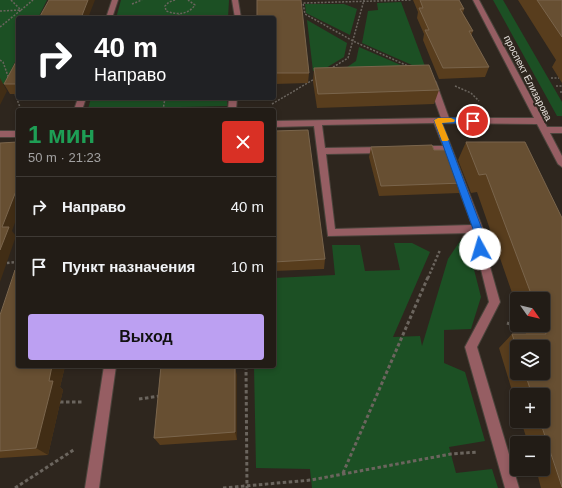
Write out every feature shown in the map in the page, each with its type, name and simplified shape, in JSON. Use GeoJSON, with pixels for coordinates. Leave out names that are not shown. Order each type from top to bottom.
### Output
{"type":"FeatureCollection","features":[{"type":"Feature","properties":{"kind":"street"},"geometry":{"type":"LineString","coordinates":[[110,16],[115,0]]}},
{"type":"Feature","properties":{"kind":"street"},"geometry":{"type":"LineString","coordinates":[[235,0],[238,16]]}},
{"type":"Feature","properties":{"kind":"street","name":"проспект Елизарова"},"geometry":{"type":"LineString","coordinates":[[476,0],[562,164]]}},
{"type":"Feature","properties":{"kind":"street"},"geometry":{"type":"LineString","coordinates":[[429,75],[442,120],[448,149],[478,229],[476,235],[495,302],[471,347],[512,488]]}},
{"type":"Feature","properties":{"kind":"street"},"geometry":{"type":"LineString","coordinates":[[276,124],[442,120],[539,121]]}},
{"type":"Feature","properties":{"kind":"street"},"geometry":{"type":"LineString","coordinates":[[318,123],[331,233],[478,229]]}},
{"type":"Feature","properties":{"kind":"street"},"geometry":{"type":"LineString","coordinates":[[544,130],[562,130]]}},
{"type":"Feature","properties":{"kind":"street"},"geometry":{"type":"LineString","coordinates":[[0,134],[16,134]]}},
{"type":"Feature","properties":{"kind":"street"},"geometry":{"type":"LineString","coordinates":[[413,149],[448,149]]}},
{"type":"Feature","properties":{"kind":"street"},"geometry":{"type":"LineString","coordinates":[[321,151],[391,150]]}},
{"type":"Feature","properties":{"kind":"street"},"geometry":{"type":"LineString","coordinates":[[92,488],[110,368]]}},
{"type":"Feature","properties":{"kind":"path"},"geometry":{"type":"LineString","coordinates":[[11,0],[21,10]]}},
{"type":"Feature","properties":{"kind":"path"},"geometry":{"type":"LineString","coordinates":[[0,27],[33,0]]}},
{"type":"Feature","properties":{"kind":"path"},"geometry":{"type":"LineString","coordinates":[[175,0],[166,4],[165,9],[170,13],[179,14],[188,12],[194,8],[194,3],[188,0]]}},
{"type":"Feature","properties":{"kind":"path"},"geometry":{"type":"LineString","coordinates":[[411,0],[303,3],[305,14],[353,41],[471,93],[499,121]]}},
{"type":"Feature","properties":{"kind":"path"},"geometry":{"type":"LineString","coordinates":[[328,70],[348,58],[363,1]]}},
{"type":"Feature","properties":{"kind":"path"},"geometry":{"type":"LineString","coordinates":[[0,11],[21,10]]}},
{"type":"Feature","properties":{"kind":"path"},"geometry":{"type":"LineString","coordinates":[[0,60],[3,62],[10,83]]}},
{"type":"Feature","properties":{"kind":"path"},"geometry":{"type":"LineString","coordinates":[[269,106],[322,74]]}},
{"type":"Feature","properties":{"kind":"path"},"geometry":{"type":"LineString","coordinates":[[551,78],[559,78]]}},
{"type":"Feature","properties":{"kind":"path"},"geometry":{"type":"LineString","coordinates":[[556,86],[562,86]]}},
{"type":"Feature","properties":{"kind":"path"},"geometry":{"type":"LineString","coordinates":[[13,90],[16,98]]}},
{"type":"Feature","properties":{"kind":"path"},"geometry":{"type":"LineString","coordinates":[[7,263],[16,262]]}},
{"type":"Feature","properties":{"kind":"path"},"geometry":{"type":"LineString","coordinates":[[343,474],[433,266]]}},
{"type":"Feature","properties":{"kind":"path"},"geometry":{"type":"LineString","coordinates":[[14,274],[16,268]]}},
{"type":"Feature","properties":{"kind":"path"},"geometry":{"type":"LineString","coordinates":[[246,368],[246,487]]}},
{"type":"Feature","properties":{"kind":"path"},"geometry":{"type":"LineString","coordinates":[[139,399],[164,396]]}},
{"type":"Feature","properties":{"kind":"path"},"geometry":{"type":"LineString","coordinates":[[60,402],[83,402]]}},
{"type":"Feature","properties":{"kind":"path"},"geometry":{"type":"LineString","coordinates":[[15,488],[100,432]]}},
{"type":"Feature","properties":{"kind":"path"},"geometry":{"type":"LineString","coordinates":[[222,488],[311,480],[451,454],[486,452]]}},
{"type":"Feature","properties":{"kind":"green space"},"geometry":{"type":"Polygon","coordinates":[[[0,0],[47,0],[39,16],[16,16],[16,60],[4,84],[0,84],[0,0]]]}},
{"type":"Feature","properties":{"kind":"green space"},"geometry":{"type":"Polygon","coordinates":[[[121,0],[229,0],[228,16],[117,16],[121,0]]]}},
{"type":"Feature","properties":{"kind":"green space"},"geometry":{"type":"Polygon","coordinates":[[[493,0],[503,0],[562,102],[562,116],[557,116],[493,0]]]}},
{"type":"Feature","properties":{"kind":"green space"},"geometry":{"type":"Polygon","coordinates":[[[401,2],[426,69],[421,69],[362,43],[368,11],[378,10],[377,3],[401,2]]]}},
{"type":"Feature","properties":{"kind":"green space"},"geometry":{"type":"Polygon","coordinates":[[[305,4],[344,4],[357,9],[350,35],[306,13],[305,4]]]}},
{"type":"Feature","properties":{"kind":"green space"},"geometry":{"type":"Polygon","coordinates":[[[307,20],[347,43],[344,57],[321,71],[313,71],[307,20]]]}},
{"type":"Feature","properties":{"kind":"green space"},"geometry":{"type":"Polygon","coordinates":[[[359,47],[410,69],[343,70],[356,61],[359,47]]]}},
{"type":"Feature","properties":{"kind":"green space"},"geometry":{"type":"Polygon","coordinates":[[[90,100],[227,100],[227,106],[88,108],[90,100]]]}},
{"type":"Feature","properties":{"kind":"green space"},"geometry":{"type":"Polygon","coordinates":[[[462,238],[466,238],[481,297],[471,329],[444,330],[444,363],[465,372],[485,441],[449,447],[456,473],[492,469],[498,488],[312,488],[310,469],[256,468],[254,368],[276,368],[276,278],[335,275],[332,245],[360,245],[365,271],[400,270],[394,243],[412,243],[430,252],[393,337],[420,336],[422,346],[448,259],[462,238]]]}},
{"type":"Feature","properties":{"kind":"building"},"geometry":{"type":"Polygon","coordinates":[[[49,0],[88,0],[82,16],[40,16],[49,0]]]}},
{"type":"Feature","properties":{"kind":"building"},"geometry":{"type":"Polygon","coordinates":[[[257,0],[301,0],[309,73],[276,73],[276,16],[257,16],[257,0]]]}},
{"type":"Feature","properties":{"kind":"building"},"geometry":{"type":"Polygon","coordinates":[[[420,0],[459,0],[464,9],[460,9],[473,31],[469,31],[489,67],[443,68],[425,30],[429,30],[419,8],[423,8],[420,0]]]}},
{"type":"Feature","properties":{"kind":"building"},"geometry":{"type":"Polygon","coordinates":[[[537,0],[562,0],[562,37],[537,0]]]}},
{"type":"Feature","properties":{"kind":"building"},"geometry":{"type":"Polygon","coordinates":[[[16,62],[16,84],[4,84],[16,62]]]}},
{"type":"Feature","properties":{"kind":"building"},"geometry":{"type":"Polygon","coordinates":[[[429,65],[439,90],[318,94],[314,68],[429,65]]]}},
{"type":"Feature","properties":{"kind":"building"},"geometry":{"type":"Polygon","coordinates":[[[308,130],[325,259],[276,262],[276,131],[308,130]]]}},
{"type":"Feature","properties":{"kind":"building"},"geometry":{"type":"Polygon","coordinates":[[[16,142],[16,191],[2,227],[9,227],[0,250],[0,143],[16,142]]]}},
{"type":"Feature","properties":{"kind":"building"},"geometry":{"type":"Polygon","coordinates":[[[466,142],[525,142],[562,218],[562,487],[550,451],[550,436],[545,436],[542,428],[550,428],[550,388],[530,388],[527,380],[550,380],[550,340],[514,340],[512,334],[546,334],[545,332],[550,332],[550,292],[530,292],[486,174],[479,175],[466,142]]]}},
{"type":"Feature","properties":{"kind":"building"},"geometry":{"type":"Polygon","coordinates":[[[432,145],[434,150],[450,150],[463,183],[381,186],[371,147],[432,145]]]}},
{"type":"Feature","properties":{"kind":"building"},"geometry":{"type":"Polygon","coordinates":[[[16,270],[16,368],[52,368],[49,381],[53,381],[36,448],[0,451],[0,315],[16,270]]]}},
{"type":"Feature","properties":{"kind":"building"},"geometry":{"type":"Polygon","coordinates":[[[161,368],[235,368],[235,432],[154,438],[161,368]]]}},
{"type":"Feature","properties":{"kind":"slow traffic"},"geometry":{"type":"LineString","coordinates":[[445,140],[438,120],[451,120]]}},
{"type":"Feature","properties":{"kind":"route"},"geometry":{"type":"LineString","coordinates":[[473,121],[438,120],[478,229],[476,235],[480,249]]}}]}
